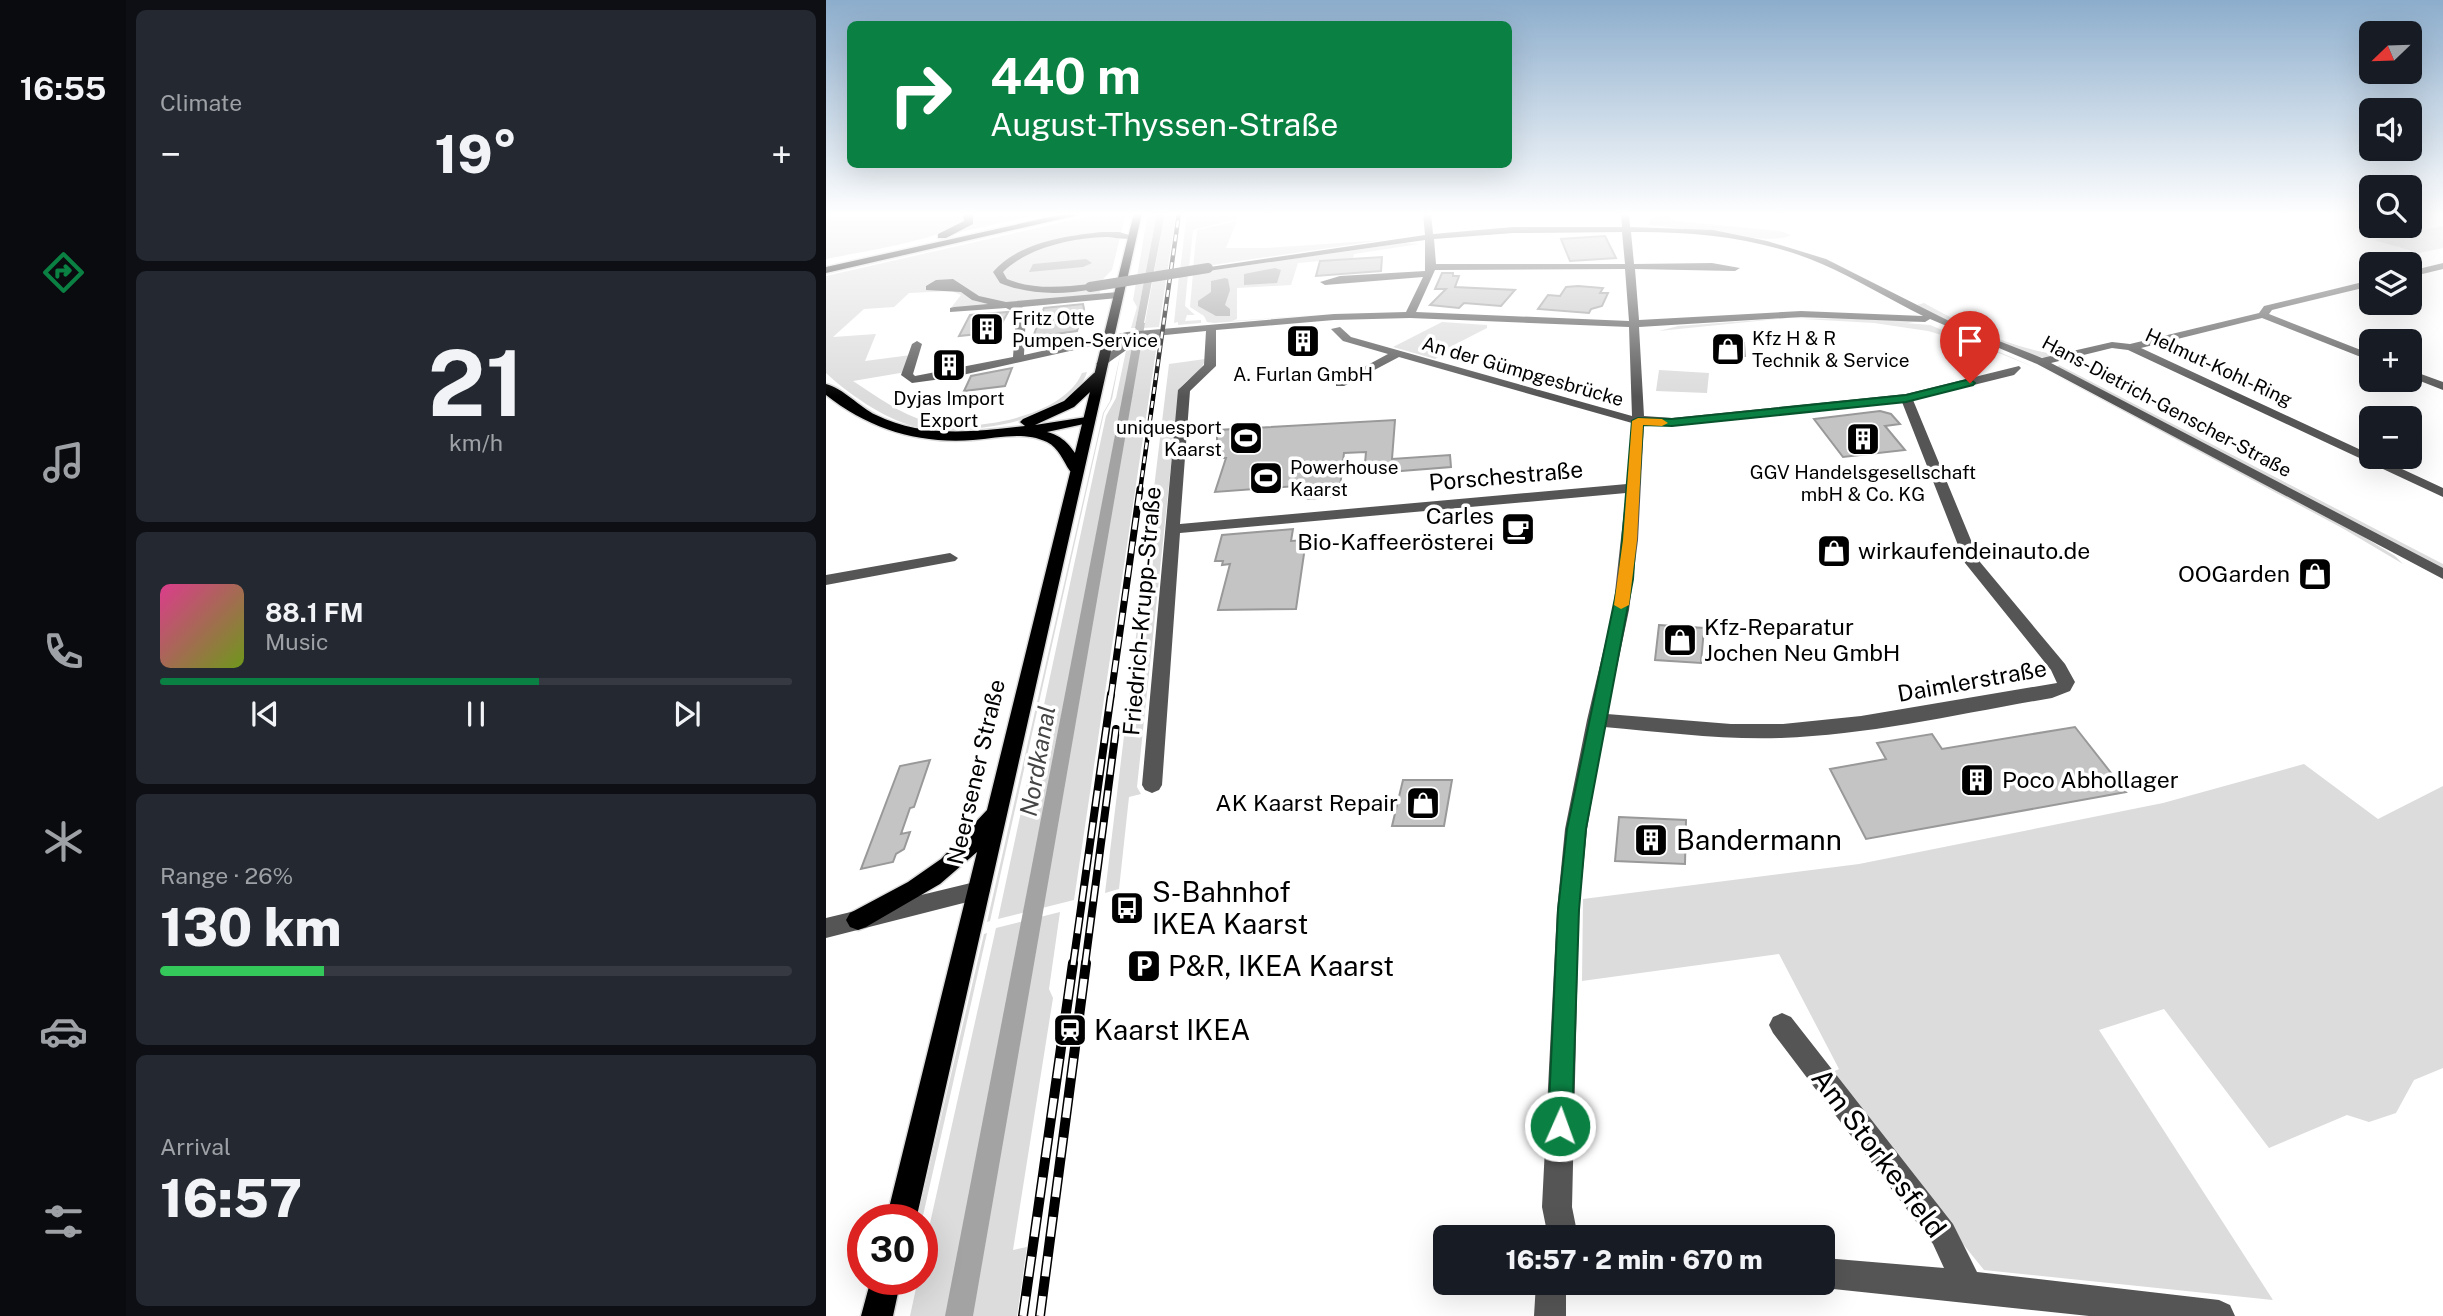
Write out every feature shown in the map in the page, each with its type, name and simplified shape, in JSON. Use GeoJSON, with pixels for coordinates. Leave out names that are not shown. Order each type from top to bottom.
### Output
{"type":"FeatureCollection","features":[{"type":"Feature","properties":{"kind":"highway"},"geometry":{"type":"LineString","coordinates":[[1005,431],[1060,409],[1077,398],[1100,370]]}},
{"type":"Feature","properties":{"kind":"highway"},"geometry":{"type":"LineString","coordinates":[[826,388],[867,416],[904,432],[932,437],[1067,425],[1088,419]]}},
{"type":"Feature","properties":{"kind":"highway"},"geometry":{"type":"LineString","coordinates":[[1005,431],[1053,438],[1066,448],[1076,468]]}},
{"type":"Feature","properties":{"kind":"main road","name":"Neersener Straße"},"geometry":{"type":"LineString","coordinates":[[905,1204],[1123,274]]}},
{"type":"Feature","properties":{"kind":"main road"},"geometry":{"type":"LineString","coordinates":[[858,920],[946,869],[964,854],[998,808]]}},
{"type":"Feature","properties":{"kind":"main road"},"geometry":{"type":"LineString","coordinates":[[877,1316],[882,1295]]}},
{"type":"Feature","properties":{"kind":"street","name":"Hans-Dietrich-Genscher-Straße"},"geometry":{"type":"LineString","coordinates":[[1000,274],[999,277],[1011,285],[1038,289],[1090,287],[1168,274]]}},
{"type":"Feature","properties":{"kind":"street"},"geometry":{"type":"LineString","coordinates":[[1325,282],[1386,274]]}},
{"type":"Feature","properties":{"kind":"street"},"geometry":{"type":"LineString","coordinates":[[1410,315],[1429,274]]}},
{"type":"Feature","properties":{"kind":"street"},"geometry":{"type":"LineString","coordinates":[[1561,1225],[1557,1207],[1569,910],[1576,829],[1626,579],[1634,488],[1638,421],[1630,274]]}},
{"type":"Feature","properties":{"kind":"street","name":"Hans-Dietrich-Genscher-Straße"},"geometry":{"type":"LineString","coordinates":[[1850,274],[1949,325],[2041,362],[2443,574]]}},
{"type":"Feature","properties":{"kind":"street","name":"Hans-Dietrich-Genscher-Straße"},"geometry":{"type":"LineString","coordinates":[[1868,283],[1890,304],[1886,310],[1875,315]]}},
{"type":"Feature","properties":{"kind":"street","name":"Helmut-Kohl-Ring"},"geometry":{"type":"LineString","coordinates":[[2130,347],[2263,315],[2268,308],[2359,286]]}},
{"type":"Feature","properties":{"kind":"street"},"geometry":{"type":"LineString","coordinates":[[960,289],[975,298],[1011,305],[1021,312],[1018,360]]}},
{"type":"Feature","properties":{"kind":"street"},"geometry":{"type":"LineString","coordinates":[[954,310],[1118,295]]}},
{"type":"Feature","properties":{"kind":"street"},"geometry":{"type":"LineString","coordinates":[[1875,315],[1913,311],[1927,314]]}},
{"type":"Feature","properties":{"kind":"street"},"geometry":{"type":"LineString","coordinates":[[1100,370],[1127,339],[1156,332],[1334,317],[1410,315],[1557,324],[1633,325],[1801,314],[1919,318],[1949,325]]}},
{"type":"Feature","properties":{"kind":"street"},"geometry":{"type":"LineString","coordinates":[[2263,315],[2359,353]]}},
{"type":"Feature","properties":{"kind":"street"},"geometry":{"type":"LineString","coordinates":[[1634,343],[1654,330],[1679,323]]}},
{"type":"Feature","properties":{"kind":"street"},"geometry":{"type":"LineString","coordinates":[[1557,324],[1615,332],[1634,343]]}},
{"type":"Feature","properties":{"kind":"street","name":"Friedrich-Krupp-Straße"},"geometry":{"type":"LineString","coordinates":[[1152,785],[1184,390],[1210,366],[1211,327]]}},
{"type":"Feature","properties":{"kind":"street","name":"An der Gümpgesbrücke"},"geometry":{"type":"LineString","coordinates":[[1336,329],[1348,339],[1638,421],[1672,422],[1906,398],[2010,373],[2014,368]]}},
{"type":"Feature","properties":{"kind":"street"},"geometry":{"type":"LineString","coordinates":[[917,344],[907,376],[912,380],[1018,360],[1110,332],[1127,339]]}},
{"type":"Feature","properties":{"kind":"street"},"geometry":{"type":"LineString","coordinates":[[2041,362],[2112,345],[2130,347]]}},
{"type":"Feature","properties":{"kind":"street","name":"Helmut-Kohl-Ring"},"geometry":{"type":"LineString","coordinates":[[2130,347],[2443,493]]}},
{"type":"Feature","properties":{"kind":"street","name":"An der Gümpgesbrücke"},"geometry":{"type":"LineString","coordinates":[[1340,384],[1399,353]]}},
{"type":"Feature","properties":{"kind":"street"},"geometry":{"type":"LineString","coordinates":[[2422,378],[2443,386]]}},
{"type":"Feature","properties":{"kind":"street","name":"Daimlerstraße"},"geometry":{"type":"LineString","coordinates":[[1596,720],[1731,731],[1821,728],[2052,692],[2064,687],[2066,682],[2059,668],[1973,563],[1906,398]]}},
{"type":"Feature","properties":{"kind":"street","name":"Porschestraße"},"geometry":{"type":"LineString","coordinates":[[1173,529],[1634,488]]}},
{"type":"Feature","properties":{"kind":"street"},"geometry":{"type":"LineString","coordinates":[[826,580],[950,558]]}},
{"type":"Feature","properties":{"kind":"street"},"geometry":{"type":"LineString","coordinates":[[826,928],[979,890]]}},
{"type":"Feature","properties":{"kind":"street","name":"Am Storkesfeld"},"geometry":{"type":"LineString","coordinates":[[1782,1026],[1943,1234],[1968,1286]]}},
{"type":"Feature","properties":{"kind":"street"},"geometry":{"type":"LineString","coordinates":[[1835,1274],[1968,1286],[2219,1316]]}},
{"type":"Feature","properties":{"kind":"street"},"geometry":{"type":"LineString","coordinates":[[1550,1316],[1551,1295]]}},
{"type":"Feature","properties":{"kind":"shaded area"},"geometry":{"type":"Polygon","coordinates":[[[1108,274],[1103,279],[1099,296],[950,309],[961,295],[952,291],[909,293],[894,307],[864,309],[833,337],[876,334],[865,361],[911,355],[906,372],[853,381],[918,419],[946,425],[991,423],[1036,411],[1056,401],[1072,388],[1082,373],[1087,372],[1077,389],[1060,404],[1037,415],[1011,423],[957,430],[932,429],[902,423],[855,397],[826,373],[826,276],[1108,274]]]}},
{"type":"Feature","properties":{"kind":"shaded area"},"geometry":{"type":"Polygon","coordinates":[[[1137,274],[1145,274],[1135,328],[1131,328],[1137,307],[1133,300],[1137,274]]]}},
{"type":"Feature","properties":{"kind":"shaded area"},"geometry":{"type":"Polygon","coordinates":[[[1145,274],[1153,274],[1143,328],[1135,328],[1145,274]]]}},
{"type":"Feature","properties":{"kind":"shaded area"},"geometry":{"type":"Polygon","coordinates":[[[1154,274],[1167,274],[1159,327],[1144,328],[1154,274]]]}},
{"type":"Feature","properties":{"kind":"shaded area"},"geometry":{"type":"Polygon","coordinates":[[[1188,274],[1185,306],[1195,315],[1187,315],[1185,321],[1201,320],[1201,323],[1174,323],[1179,275],[1188,274]]]}},
{"type":"Feature","properties":{"kind":"shaded area"},"geometry":{"type":"Polygon","coordinates":[[[1193,274],[1294,274],[1291,285],[1237,288],[1237,319],[1232,321],[1330,314],[1214,323],[1207,322],[1204,316],[1190,307],[1193,274]]]}},
{"type":"Feature","properties":{"kind":"shaded area"},"geometry":{"type":"Polygon","coordinates":[[[1244,274],[1280,274],[1277,283],[1244,285],[1244,274]]]}},
{"type":"Feature","properties":{"kind":"shaded area"},"geometry":{"type":"Polygon","coordinates":[[[1228,279],[1230,290],[1225,305],[1230,309],[1230,316],[1216,316],[1198,306],[1198,301],[1211,292],[1211,281],[1228,279]]]}},
{"type":"Feature","properties":{"kind":"shaded area"},"geometry":{"type":"Polygon","coordinates":[[[1924,303],[1990,335],[2025,348],[2061,355],[2047,358],[2035,356],[1952,323],[1917,305],[1924,303]]]}},
{"type":"Feature","properties":{"kind":"shaded area"},"geometry":{"type":"Polygon","coordinates":[[[1813,316],[1921,321],[1907,323],[1867,320],[1930,325],[1987,348],[1928,331],[1874,323],[1804,319],[1865,319],[1788,318],[1659,331],[1678,326],[1813,316]]]}},
{"type":"Feature","properties":{"kind":"shaded area"},"geometry":{"type":"Polygon","coordinates":[[[1442,322],[1487,325],[1487,328],[1448,348],[1451,350],[1435,359],[1393,347],[1442,322]]]}},
{"type":"Feature","properties":{"kind":"shaded area"},"geometry":{"type":"Polygon","coordinates":[[[1158,337],[1074,900],[998,919],[1106,416],[1116,398],[1126,351],[1139,342],[1158,337]]]}},
{"type":"Feature","properties":{"kind":"shaded area"},"geometry":{"type":"Polygon","coordinates":[[[1121,351],[1112,399],[1104,413],[990,921],[987,922],[1103,413],[1110,401],[1121,351]]]}},
{"type":"Feature","properties":{"kind":"shaded area"},"geometry":{"type":"Polygon","coordinates":[[[1205,359],[1201,368],[1179,390],[1137,787],[1141,794],[1129,797],[1119,889],[1105,893],[1169,364],[1205,359]]]}},
{"type":"Feature","properties":{"kind":"shaded area"},"geometry":{"type":"Polygon","coordinates":[[[2035,364],[2351,529],[2395,556],[2403,564],[2342,528],[2035,364]]]}},
{"type":"Feature","properties":{"kind":"shaded area"},"geometry":{"type":"Polygon","coordinates":[[[2059,365],[2443,564],[2443,570],[2057,368],[2059,365]]]}},
{"type":"Feature","properties":{"kind":"shaded area"},"geometry":{"type":"Polygon","coordinates":[[[1659,370],[1709,373],[1707,393],[1656,391],[1659,370]]]}},
{"type":"Feature","properties":{"kind":"shaded area"},"geometry":{"type":"Polygon","coordinates":[[[2304,764],[2378,819],[2443,786],[2443,1068],[2414,1080],[2396,1113],[2369,1122],[2347,1115],[2269,1148],[2164,1009],[2099,1030],[2273,1300],[1984,1270],[1826,1075],[1839,1069],[1779,954],[1582,981],[1583,899],[1859,864],[2163,803],[2304,764]]]}},
{"type":"Feature","properties":{"kind":"shaded area"},"geometry":{"type":"Polygon","coordinates":[[[1060,912],[1049,989],[1053,998],[1013,1250],[1027,1247],[1017,1316],[910,1316],[915,1295],[938,1295],[938,1204],[934,1204],[996,928],[1060,912]]]}},
{"type":"Feature","properties":{"kind":"shaded area"},"geometry":{"type":"Polygon","coordinates":[[[987,933],[926,1204],[921,1204],[984,934],[987,933]]]}},
{"type":"Feature","properties":{"kind":"building"},"geometry":{"type":"Polygon","coordinates":[[[1441,274],[1453,274],[1459,276],[1455,287],[1515,290],[1501,306],[1464,303],[1459,308],[1430,305],[1446,289],[1435,289],[1441,274]]]}},
{"type":"Feature","properties":{"kind":"building"},"geometry":{"type":"Polygon","coordinates":[[[1566,287],[1603,288],[1600,293],[1608,293],[1602,306],[1591,309],[1589,313],[1538,309],[1548,295],[1560,296],[1566,287]]]}},
{"type":"Feature","properties":{"kind":"building"},"geometry":{"type":"Polygon","coordinates":[[[1083,304],[1077,331],[1033,337],[1044,308],[1083,304]]]}},
{"type":"Feature","properties":{"kind":"building"},"geometry":{"type":"Polygon","coordinates":[[[1008,312],[997,332],[959,336],[970,315],[1008,312]]]}},
{"type":"Feature","properties":{"kind":"building","name":"Kfz H & R Technik & Service"},"geometry":{"type":"Polygon","coordinates":[[[1713,342],[1744,343],[1745,356],[1713,356],[1713,342]]]}},
{"type":"Feature","properties":{"kind":"building"},"geometry":{"type":"Polygon","coordinates":[[[1012,368],[1005,386],[964,391],[971,376],[1012,368]]]}},
{"type":"Feature","properties":{"kind":"building","name":"GGV Handelsgesellschaft mbH & Co. KG"},"geometry":{"type":"Polygon","coordinates":[[[1880,411],[1891,414],[1900,424],[1885,426],[1905,450],[1843,457],[1814,419],[1880,411]]]}},
{"type":"Feature","properties":{"kind":"building"},"geometry":{"type":"Polygon","coordinates":[[[1395,420],[1392,459],[1450,455],[1451,467],[1364,474],[1366,452],[1344,453],[1339,496],[1308,499],[1310,485],[1215,492],[1226,458],[1217,458],[1217,430],[1395,420]]]}},
{"type":"Feature","properties":{"kind":"building"},"geometry":{"type":"Polygon","coordinates":[[[1293,529],[1291,541],[1306,540],[1296,609],[1218,610],[1230,564],[1222,565],[1223,561],[1215,561],[1222,535],[1293,529]]]}},
{"type":"Feature","properties":{"kind":"building","name":"Kfz-Reparatur Jochen Neu GmbH"},"geometry":{"type":"Polygon","coordinates":[[[1659,625],[1704,628],[1701,663],[1655,660],[1659,625]]]}},
{"type":"Feature","properties":{"kind":"building","name":"Poco Abhollager"},"geometry":{"type":"Polygon","coordinates":[[[2075,727],[2126,792],[1866,839],[1830,769],[1886,759],[1877,743],[1932,734],[1942,749],[2075,727]]]}},
{"type":"Feature","properties":{"kind":"building"},"geometry":{"type":"Polygon","coordinates":[[[930,760],[914,807],[910,808],[901,834],[910,832],[904,849],[896,854],[893,862],[861,869],[900,766],[930,760]]]}},
{"type":"Feature","properties":{"kind":"building","name":"AK Kaarst Repair"},"geometry":{"type":"Polygon","coordinates":[[[1403,780],[1452,780],[1444,826],[1392,826],[1403,780]]]}},
{"type":"Feature","properties":{"kind":"building","name":"Bandermann"},"geometry":{"type":"Polygon","coordinates":[[[1619,817],[1686,820],[1685,864],[1615,861],[1619,817]]]}},
{"type":"Feature","properties":{"kind":"waterway","name":"Nordkanal"},"geometry":{"type":"LineString","coordinates":[[959,1316],[1140,323]]}},
{"type":"Feature","properties":{"kind":"railway"},"geometry":{"type":"LineString","coordinates":[[1140,491],[1170,274]]}},
{"type":"Feature","properties":{"kind":"railway"},"geometry":{"type":"LineString","coordinates":[[1111,696],[1140,489]]}},
{"type":"Feature","properties":{"kind":"railway"},"geometry":{"type":"LineString","coordinates":[[1073,965],[1111,694]]}},
{"type":"Feature","properties":{"kind":"railway"},"geometry":{"type":"LineString","coordinates":[[1085,965],[1116,729]]}},
{"type":"Feature","properties":{"kind":"railway"},"geometry":{"type":"LineString","coordinates":[[1023,1316],[1073,963]]}},
{"type":"Feature","properties":{"kind":"railway"},"geometry":{"type":"LineString","coordinates":[[1040,1316],[1086,963]]}},
{"type":"Feature","properties":{"kind":"slow traffic"},"geometry":{"type":"LineString","coordinates":[[1621,605],[1630,540],[1638,421],[1662,423]]}},
{"type":"Feature","properties":{"kind":"place","name":"Fritz Otte Pumpen-Service"},"geometry":{"type":"Point","coordinates":[987,329]}},
{"type":"Feature","properties":{"kind":"place","name":"A. Furlan GmbH"},"geometry":{"type":"Point","coordinates":[1303,341]}},
{"type":"Feature","properties":{"kind":"place","name":"Kfz H & R Technik & Service"},"geometry":{"type":"Point","coordinates":[1728,349]}},
{"type":"Feature","properties":{"kind":"place","name":"Dyjas Import Export"},"geometry":{"type":"Point","coordinates":[949,365]}},
{"type":"Feature","properties":{"kind":"place","name":"uniquesport Kaarst"},"geometry":{"type":"Point","coordinates":[1246,438]}},
{"type":"Feature","properties":{"kind":"place","name":"GGV Handelsgesellschaft mbH & Co. KG"},"geometry":{"type":"Point","coordinates":[1863,439]}},
{"type":"Feature","properties":{"kind":"place","name":"Powerhouse Kaarst"},"geometry":{"type":"Point","coordinates":[1266,478]}},
{"type":"Feature","properties":{"kind":"place","name":"Carles Bio-Kaffeerösterei"},"geometry":{"type":"Point","coordinates":[1518,529]}},
{"type":"Feature","properties":{"kind":"place","name":"wirkaufendeinauto.de"},"geometry":{"type":"Point","coordinates":[1834,551]}},
{"type":"Feature","properties":{"kind":"place","name":"OOGarden"},"geometry":{"type":"Point","coordinates":[2315,574]}},
{"type":"Feature","properties":{"kind":"place","name":"Kfz-Reparatur Jochen Neu GmbH"},"geometry":{"type":"Point","coordinates":[1680,640]}},
{"type":"Feature","properties":{"kind":"place","name":"Poco Abhollager"},"geometry":{"type":"Point","coordinates":[1977,780]}},
{"type":"Feature","properties":{"kind":"place","name":"AK Kaarst Repair"},"geometry":{"type":"Point","coordinates":[1423,803]}},
{"type":"Feature","properties":{"kind":"place","name":"Bandermann"},"geometry":{"type":"Point","coordinates":[1651,840]}},
{"type":"Feature","properties":{"kind":"place","name":"S-Bahnhof IKEA Kaarst"},"geometry":{"type":"Point","coordinates":[1127,908]}},
{"type":"Feature","properties":{"kind":"place","name":"P&R, IKEA Kaarst"},"geometry":{"type":"Point","coordinates":[1144,966]}},
{"type":"Feature","properties":{"kind":"place","name":"Kaarst IKEA"},"geometry":{"type":"Point","coordinates":[1070,1030]}},
{"type":"Feature","properties":{"kind":"route"},"geometry":{"type":"LineString","coordinates":[[1560,1126],[1569,910],[1576,829],[1626,579],[1638,421],[1672,422],[1906,398],[1970,383]]}}]}
